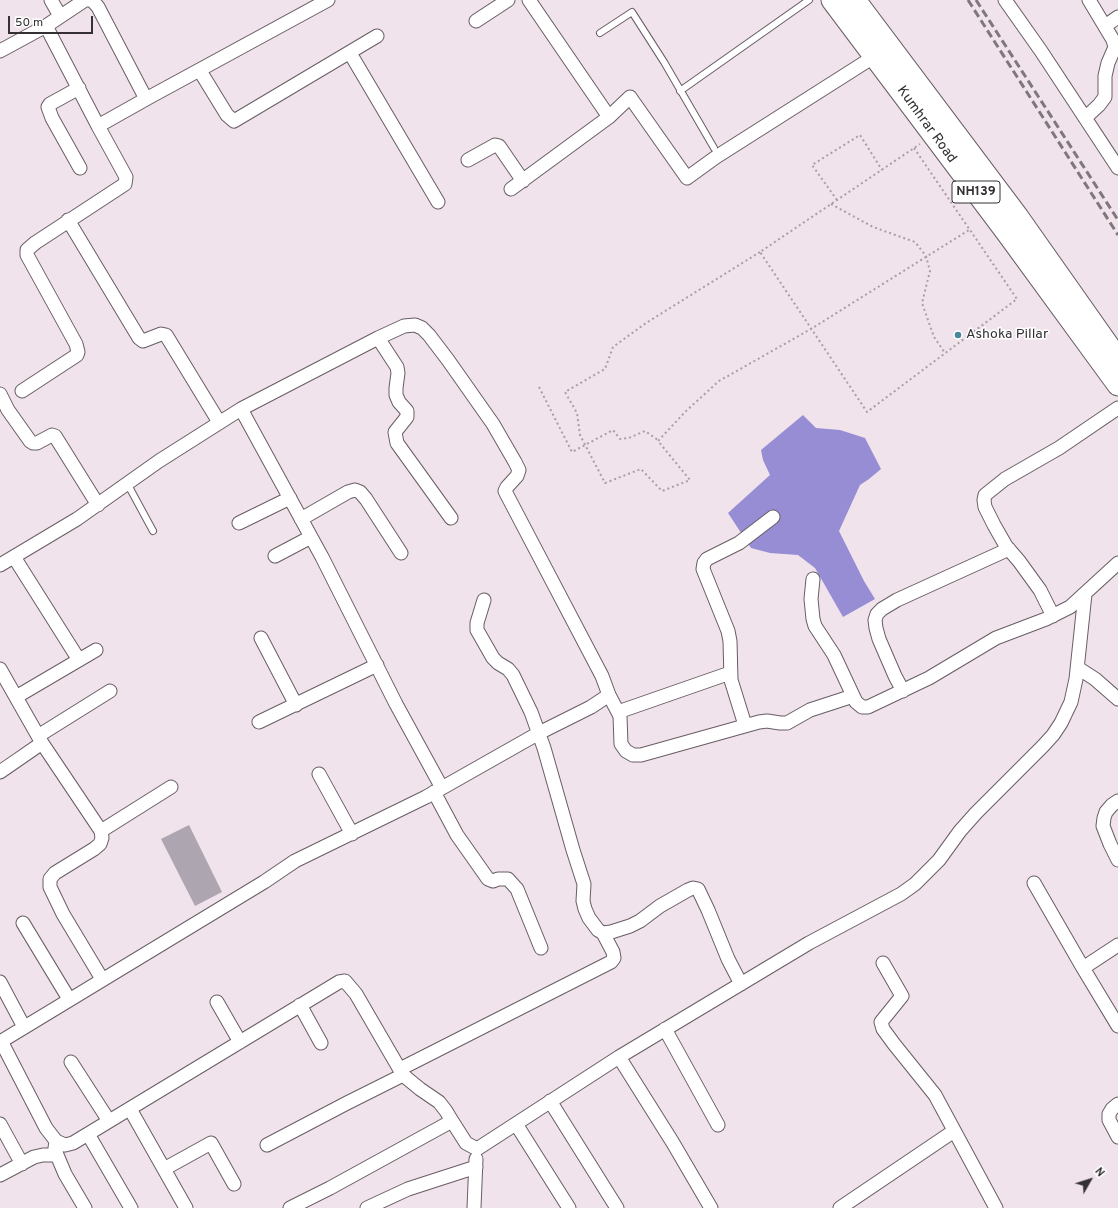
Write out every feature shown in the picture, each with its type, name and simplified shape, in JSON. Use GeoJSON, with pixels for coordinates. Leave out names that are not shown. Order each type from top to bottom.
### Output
{"type":"FeatureCollection","features":[{"type":"Feature","properties":{"kind":"highway","name":"Kumhrar Road"},"geometry":{"type":"LineString","coordinates":[[832,0],[875,56],[917,96],[1018,217],[1118,359]]}},
{"type":"Feature","properties":{"kind":"highway","name":"Kumhrar Road"},"geometry":{"type":"LineString","coordinates":[[855,0],[917,96],[1118,385]]}},
{"type":"Feature","properties":{"kind":"street"},"geometry":{"type":"LineString","coordinates":[[52,0],[60,16]]}},
{"type":"Feature","properties":{"kind":"street"},"geometry":{"type":"LineString","coordinates":[[0,51],[46,26],[86,0],[98,7],[146,99]]}},
{"type":"Feature","properties":{"kind":"street"},"geometry":{"type":"LineString","coordinates":[[98,126],[328,0]]}},
{"type":"Feature","properties":{"kind":"street"},"geometry":{"type":"LineString","coordinates":[[476,21],[508,0]]}},
{"type":"Feature","properties":{"kind":"street"},"geometry":{"type":"LineString","coordinates":[[529,0],[609,117]]}},
{"type":"Feature","properties":{"kind":"street"},"geometry":{"type":"LineString","coordinates":[[1005,0],[1041,51],[1118,168]]}},
{"type":"Feature","properties":{"kind":"street"},"geometry":{"type":"LineString","coordinates":[[1084,118],[1099,105],[1105,97],[1105,76],[1108,63],[1116,48],[1113,40],[1089,0]]}},
{"type":"Feature","properties":{"kind":"street"},"geometry":{"type":"LineString","coordinates":[[1105,26],[1118,17]]}},
{"type":"Feature","properties":{"kind":"street"},"geometry":{"type":"LineString","coordinates":[[22,390],[76,355],[78,352],[76,344],[27,255],[27,250],[68,220],[125,184],[126,181],[126,177],[46,26]]}},
{"type":"Feature","properties":{"kind":"street"},"geometry":{"type":"LineString","coordinates":[[200,71],[227,115],[234,121],[377,36]]}},
{"type":"Feature","properties":{"kind":"street"},"geometry":{"type":"LineString","coordinates":[[350,53],[438,202]]}},
{"type":"Feature","properties":{"kind":"street"},"geometry":{"type":"LineString","coordinates":[[511,189],[609,117],[630,97],[687,178],[716,157],[875,56]]}},
{"type":"Feature","properties":{"kind":"street"},"geometry":{"type":"LineString","coordinates":[[79,88],[50,104],[48,107],[52,118],[80,168]]}},
{"type":"Feature","properties":{"kind":"street"},"geometry":{"type":"LineString","coordinates":[[468,160],[495,145],[499,146],[522,181]]}},
{"type":"Feature","properties":{"kind":"street"},"geometry":{"type":"LineString","coordinates":[[68,220],[139,338],[143,341],[161,334],[166,335],[219,422]]}},
{"type":"Feature","properties":{"kind":"street"},"geometry":{"type":"LineString","coordinates":[[0,565],[71,523],[127,483],[241,409],[302,376],[378,338],[404,326],[415,325],[422,328],[429,335],[448,360],[510,451],[519,470],[517,476],[506,487],[505,491],[602,676],[609,695],[618,712],[621,725],[621,744],[626,751],[633,755],[641,755],[745,725],[768,721],[787,723],[810,710],[853,696]]}},
{"type":"Feature","properties":{"kind":"street"},"geometry":{"type":"LineString","coordinates":[[378,338],[397,367],[398,373],[396,395],[399,402],[407,411],[407,417],[395,432],[398,443],[451,518]]}},
{"type":"Feature","properties":{"kind":"street"},"geometry":{"type":"LineString","coordinates":[[0,394],[30,442],[37,443],[52,435],[55,436],[98,505]]}},
{"type":"Feature","properties":{"kind":"street"},"geometry":{"type":"LineString","coordinates":[[1053,616],[1040,590],[997,531],[985,507],[985,495],[1005,479],[1059,448],[1118,408]]}},
{"type":"Feature","properties":{"kind":"street"},"geometry":{"type":"LineString","coordinates":[[241,409],[311,537],[377,665],[438,790],[457,835],[488,879],[493,881],[498,879],[508,879],[517,889],[541,948]]}},
{"type":"Feature","properties":{"kind":"street"},"geometry":{"type":"LineString","coordinates":[[301,519],[348,492],[355,490],[360,492],[366,499],[401,553]]}},
{"type":"Feature","properties":{"kind":"street"},"geometry":{"type":"LineString","coordinates":[[238,523],[290,498]]}},
{"type":"Feature","properties":{"kind":"street"},"geometry":{"type":"LineString","coordinates":[[745,725],[732,687],[730,673],[730,641],[728,631],[703,569],[704,563],[707,559],[739,543],[773,517]]}},
{"type":"Feature","properties":{"kind":"street"},"geometry":{"type":"LineString","coordinates":[[275,556],[311,537]]}},
{"type":"Feature","properties":{"kind":"street"},"geometry":{"type":"LineString","coordinates":[[903,691],[894,676],[879,639],[875,620],[877,614],[882,609],[897,600],[1009,549]]}},
{"type":"Feature","properties":{"kind":"street"},"geometry":{"type":"LineString","coordinates":[[14,557],[79,660]]}},
{"type":"Feature","properties":{"kind":"street"},"geometry":{"type":"LineString","coordinates":[[813,579],[811,599],[815,626],[834,655],[856,702],[862,707],[868,707],[941,671],[996,638],[1053,616],[1070,607],[1118,563]]}},
{"type":"Feature","properties":{"kind":"street"},"geometry":{"type":"LineString","coordinates":[[477,1149],[619,1056],[809,943],[902,894],[923,877],[960,831],[1053,735],[1061,723],[1071,702],[1078,668],[1085,594]]}},
{"type":"Feature","properties":{"kind":"street"},"geometry":{"type":"LineString","coordinates":[[267,1146],[402,1072],[611,962],[614,958],[613,952],[603,933],[598,930],[589,918],[585,909],[584,884],[546,755],[531,712],[513,675],[508,669],[493,658],[477,630],[477,623],[484,600]]}},
{"type":"Feature","properties":{"kind":"street"},"geometry":{"type":"LineString","coordinates":[[261,638],[296,705]]}},
{"type":"Feature","properties":{"kind":"street"},"geometry":{"type":"LineString","coordinates":[[16,697],[96,650]]}},
{"type":"Feature","properties":{"kind":"street"},"geometry":{"type":"LineString","coordinates":[[259,722],[377,665]]}},
{"type":"Feature","properties":{"kind":"street"},"geometry":{"type":"LineString","coordinates":[[1078,668],[1118,699]]}},
{"type":"Feature","properties":{"kind":"street"},"geometry":{"type":"LineString","coordinates":[[0,669],[40,739],[100,831],[102,838],[100,844],[55,873],[50,879],[50,887],[63,914],[102,979]]}},
{"type":"Feature","properties":{"kind":"street"},"geometry":{"type":"LineString","coordinates":[[618,712],[730,673]]}},
{"type":"Feature","properties":{"kind":"street"},"geometry":{"type":"LineString","coordinates":[[0,772],[40,739],[110,692]]}},
{"type":"Feature","properties":{"kind":"street"},"geometry":{"type":"LineString","coordinates":[[477,1149],[466,1143],[439,1102],[420,1089],[402,1072],[356,994],[344,981],[339,982],[300,1005],[73,1143],[65,1145],[56,1141],[46,1128],[1,1041],[264,882],[295,861],[438,790],[539,733],[592,707],[609,695]]}},
{"type":"Feature","properties":{"kind":"street"},"geometry":{"type":"LineString","coordinates":[[318,774],[352,834]]}},
{"type":"Feature","properties":{"kind":"street"},"geometry":{"type":"LineString","coordinates":[[100,831],[171,787]]}},
{"type":"Feature","properties":{"kind":"street"},"geometry":{"type":"LineString","coordinates":[[1118,801],[1106,812],[1103,826],[1118,860]]}},
{"type":"Feature","properties":{"kind":"street"},"geometry":{"type":"LineString","coordinates":[[1034,883],[1118,1026]]}},
{"type":"Feature","properties":{"kind":"street"},"geometry":{"type":"LineString","coordinates":[[603,933],[630,926],[688,890],[693,888],[698,889],[728,959],[741,984]]}},
{"type":"Feature","properties":{"kind":"street"},"geometry":{"type":"LineString","coordinates":[[23,923],[69,999]]}},
{"type":"Feature","properties":{"kind":"street"},"geometry":{"type":"LineString","coordinates":[[1083,968],[1118,945]]}},
{"type":"Feature","properties":{"kind":"street"},"geometry":{"type":"LineString","coordinates":[[883,963],[902,996],[881,1022],[883,1028],[894,1044],[930,1087],[996,1208]]}},
{"type":"Feature","properties":{"kind":"street"},"geometry":{"type":"LineString","coordinates":[[0,982],[24,1027]]}},
{"type":"Feature","properties":{"kind":"street"},"geometry":{"type":"LineString","coordinates":[[217,1002],[240,1042]]}},
{"type":"Feature","properties":{"kind":"street"},"geometry":{"type":"LineString","coordinates":[[300,1005],[321,1043]]}},
{"type":"Feature","properties":{"kind":"street"},"geometry":{"type":"LineString","coordinates":[[665,1029],[718,1125]]}},
{"type":"Feature","properties":{"kind":"street"},"geometry":{"type":"LineString","coordinates":[[619,1056],[711,1208]]}},
{"type":"Feature","properties":{"kind":"street"},"geometry":{"type":"LineString","coordinates":[[71,1062],[108,1121]]}},
{"type":"Feature","properties":{"kind":"street"},"geometry":{"type":"LineString","coordinates":[[550,1101],[617,1208]]}},
{"type":"Feature","properties":{"kind":"street"},"geometry":{"type":"LineString","coordinates":[[1118,1104],[1109,1114],[1109,1120],[1118,1137]]}},
{"type":"Feature","properties":{"kind":"street"},"geometry":{"type":"LineString","coordinates":[[130,1109],[186,1208]]}},
{"type":"Feature","properties":{"kind":"street"},"geometry":{"type":"LineString","coordinates":[[290,1208],[330,1188],[452,1121]]}},
{"type":"Feature","properties":{"kind":"street"},"geometry":{"type":"LineString","coordinates":[[0,1124],[22,1164]]}},
{"type":"Feature","properties":{"kind":"street"},"geometry":{"type":"LineString","coordinates":[[516,1124],[569,1208]]}},
{"type":"Feature","properties":{"kind":"street"},"geometry":{"type":"LineString","coordinates":[[840,1208],[954,1131]]}},
{"type":"Feature","properties":{"kind":"street"},"geometry":{"type":"LineString","coordinates":[[88,1134],[131,1208]]}},
{"type":"Feature","properties":{"kind":"street"},"geometry":{"type":"LineString","coordinates":[[56,1141],[57,1155],[65,1174],[85,1208]]}},
{"type":"Feature","properties":{"kind":"street"},"geometry":{"type":"LineString","coordinates":[[164,1169],[212,1143],[234,1184]]}},
{"type":"Feature","properties":{"kind":"street"},"geometry":{"type":"LineString","coordinates":[[474,1208],[477,1149]]}},
{"type":"Feature","properties":{"kind":"street"},"geometry":{"type":"LineString","coordinates":[[0,1176],[34,1158],[44,1155],[57,1155]]}},
{"type":"Feature","properties":{"kind":"street"},"geometry":{"type":"LineString","coordinates":[[367,1208],[408,1189],[476,1167]]}},
{"type":"Feature","properties":{"kind":"lane"},"geometry":{"type":"LineString","coordinates":[[680,91],[809,0]]}},
{"type":"Feature","properties":{"kind":"lane"},"geometry":{"type":"LineString","coordinates":[[600,33],[632,12],[664,62],[714,148]]}},
{"type":"Feature","properties":{"kind":"lane"},"geometry":{"type":"LineString","coordinates":[[127,483],[153,531]]}},
{"type":"Feature","properties":{"kind":"path"},"geometry":{"type":"LineString","coordinates":[[837,200],[812,165],[860,136],[882,170]]}},
{"type":"Feature","properties":{"kind":"path"},"geometry":{"type":"LineString","coordinates":[[539,387],[572,452],[585,445],[613,430],[620,439],[629,438],[645,431],[658,441],[690,480],[662,491],[641,469],[605,483],[585,445],[580,435],[577,412],[565,392],[605,369],[613,347],[624,339],[653,319],[760,252],[914,148],[1017,299],[867,412],[760,252]]}},
{"type":"Feature","properties":{"kind":"path"},"geometry":{"type":"LineString","coordinates":[[831,204],[872,227],[915,242],[926,256],[930,271],[922,303],[934,337],[945,353]]}},
{"type":"Feature","properties":{"kind":"path"},"geometry":{"type":"LineString","coordinates":[[658,441],[686,411],[718,381],[811,329],[969,230]]}},
{"type":"Feature","properties":{"kind":"shaded area"},"geometry":{"type":"Polygon","coordinates":[[[803,415],[816,428],[840,430],[865,438],[881,469],[860,485],[839,531],[864,581],[875,599],[843,617],[815,568],[798,555],[770,553],[751,548],[728,513],[770,475],[763,460],[761,450],[803,415]]]}},
{"type":"Feature","properties":{"kind":"building"},"geometry":{"type":"Polygon","coordinates":[[[189,825],[222,892],[195,906],[161,839],[189,825]]]}},
{"type":"Feature","properties":{"kind":"railway"},"geometry":{"type":"LineString","coordinates":[[968,0],[1118,235]]}},
{"type":"Feature","properties":{"kind":"railway"},"geometry":{"type":"LineString","coordinates":[[976,0],[1118,220]]}},
{"type":"Feature","properties":{"kind":"place","name":"Ashoka Pillar"},"geometry":{"type":"Point","coordinates":[958,335]}}]}
